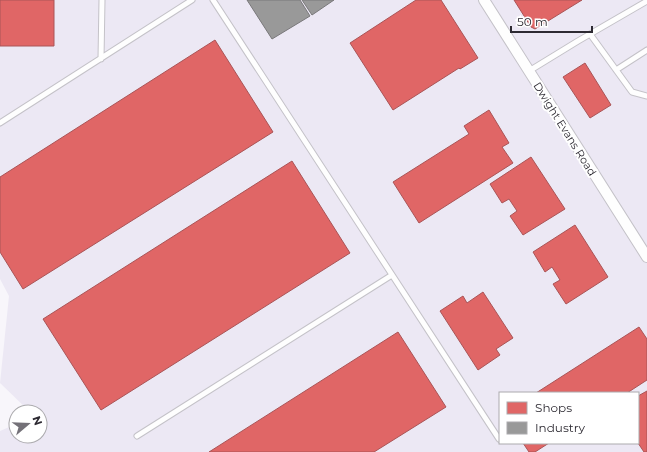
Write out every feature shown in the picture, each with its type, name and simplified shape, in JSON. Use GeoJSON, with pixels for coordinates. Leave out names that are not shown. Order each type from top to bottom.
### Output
{"type":"FeatureCollection","features":[{"type":"Feature","properties":{"kind":"street","name":"Dwight Evans Road"},"geometry":{"type":"LineString","coordinates":[[484,0],[647,258]]}},
{"type":"Feature","properties":{"kind":"lane"},"geometry":{"type":"LineString","coordinates":[[101,58],[102,0]]}},
{"type":"Feature","properties":{"kind":"lane"},"geometry":{"type":"LineString","coordinates":[[0,124],[192,0]]}},
{"type":"Feature","properties":{"kind":"lane"},"geometry":{"type":"LineString","coordinates":[[213,0],[499,439]]}},
{"type":"Feature","properties":{"kind":"lane"},"geometry":{"type":"LineString","coordinates":[[529,72],[647,1]]}},
{"type":"Feature","properties":{"kind":"lane"},"geometry":{"type":"LineString","coordinates":[[590,34],[632,92],[647,96]]}},
{"type":"Feature","properties":{"kind":"lane"},"geometry":{"type":"LineString","coordinates":[[616,70],[647,50]]}},
{"type":"Feature","properties":{"kind":"lane"},"geometry":{"type":"LineString","coordinates":[[137,436],[392,275]]}},
{"type":"Feature","properties":{"kind":"shaded area"},"geometry":{"type":"Polygon","coordinates":[[[0,0],[647,0],[647,452],[0,452],[0,431],[8,428],[8,444],[48,444],[48,404],[22,404],[0,383],[9,296],[0,279],[0,0]]]}},
{"type":"Feature","properties":{"kind":"building: Shops"},"geometry":{"type":"Polygon","coordinates":[[[0,0],[54,0],[54,46],[0,46],[0,0]]]}},
{"type":"Feature","properties":{"kind":"building: Shops"},"geometry":{"type":"Polygon","coordinates":[[[416,0],[441,0],[478,58],[460,69],[459,68],[393,110],[350,43],[416,0]]]}},
{"type":"Feature","properties":{"kind":"building: Shops"},"geometry":{"type":"Polygon","coordinates":[[[514,0],[582,0],[535,29],[531,27],[514,0]]]}},
{"type":"Feature","properties":{"kind":"building: Shops"},"geometry":{"type":"Polygon","coordinates":[[[215,40],[273,132],[23,289],[0,252],[0,177],[215,40]]]}},
{"type":"Feature","properties":{"kind":"building: Shops"},"geometry":{"type":"Polygon","coordinates":[[[585,63],[611,105],[590,118],[563,77],[585,63]]]}},
{"type":"Feature","properties":{"kind":"building: Shops"},"geometry":{"type":"Polygon","coordinates":[[[489,110],[509,143],[502,147],[513,163],[419,223],[393,182],[469,134],[464,126],[489,110]]]}},
{"type":"Feature","properties":{"kind":"building: Shops"},"geometry":{"type":"Polygon","coordinates":[[[531,157],[565,209],[523,235],[510,216],[517,211],[509,199],[502,203],[490,184],[531,157]]]}},
{"type":"Feature","properties":{"kind":"building: Shops"},"geometry":{"type":"Polygon","coordinates":[[[292,161],[350,253],[101,410],[43,319],[292,161]]]}},
{"type":"Feature","properties":{"kind":"building: Shops"},"geometry":{"type":"Polygon","coordinates":[[[575,225],[608,277],[566,304],[553,284],[560,280],[552,267],[545,272],[533,252],[575,225]]]}},
{"type":"Feature","properties":{"kind":"building: Shops"},"geometry":{"type":"Polygon","coordinates":[[[483,292],[513,338],[496,349],[500,355],[478,370],[440,311],[463,296],[467,303],[483,292]]]}},
{"type":"Feature","properties":{"kind":"building: Shops"},"geometry":{"type":"Polygon","coordinates":[[[639,327],[647,339],[647,380],[629,392],[538,392],[639,327]]]}},
{"type":"Feature","properties":{"kind":"building: Shops"},"geometry":{"type":"Polygon","coordinates":[[[398,332],[446,407],[374,452],[209,452],[398,332]]]}},
{"type":"Feature","properties":{"kind":"building: Shops"},"geometry":{"type":"Polygon","coordinates":[[[647,391],[647,452],[644,452],[639,444],[639,395],[647,391]]]}},
{"type":"Feature","properties":{"kind":"building: Shops"},"geometry":{"type":"Polygon","coordinates":[[[524,444],[547,444],[535,452],[529,452],[524,444]]]}},
{"type":"Feature","properties":{"kind":"building: Industry"},"geometry":{"type":"Polygon","coordinates":[[[247,0],[300,0],[310,16],[272,39],[247,0]]]}},
{"type":"Feature","properties":{"kind":"building: Industry"},"geometry":{"type":"Polygon","coordinates":[[[302,0],[334,0],[312,15],[302,0]]]}}]}
